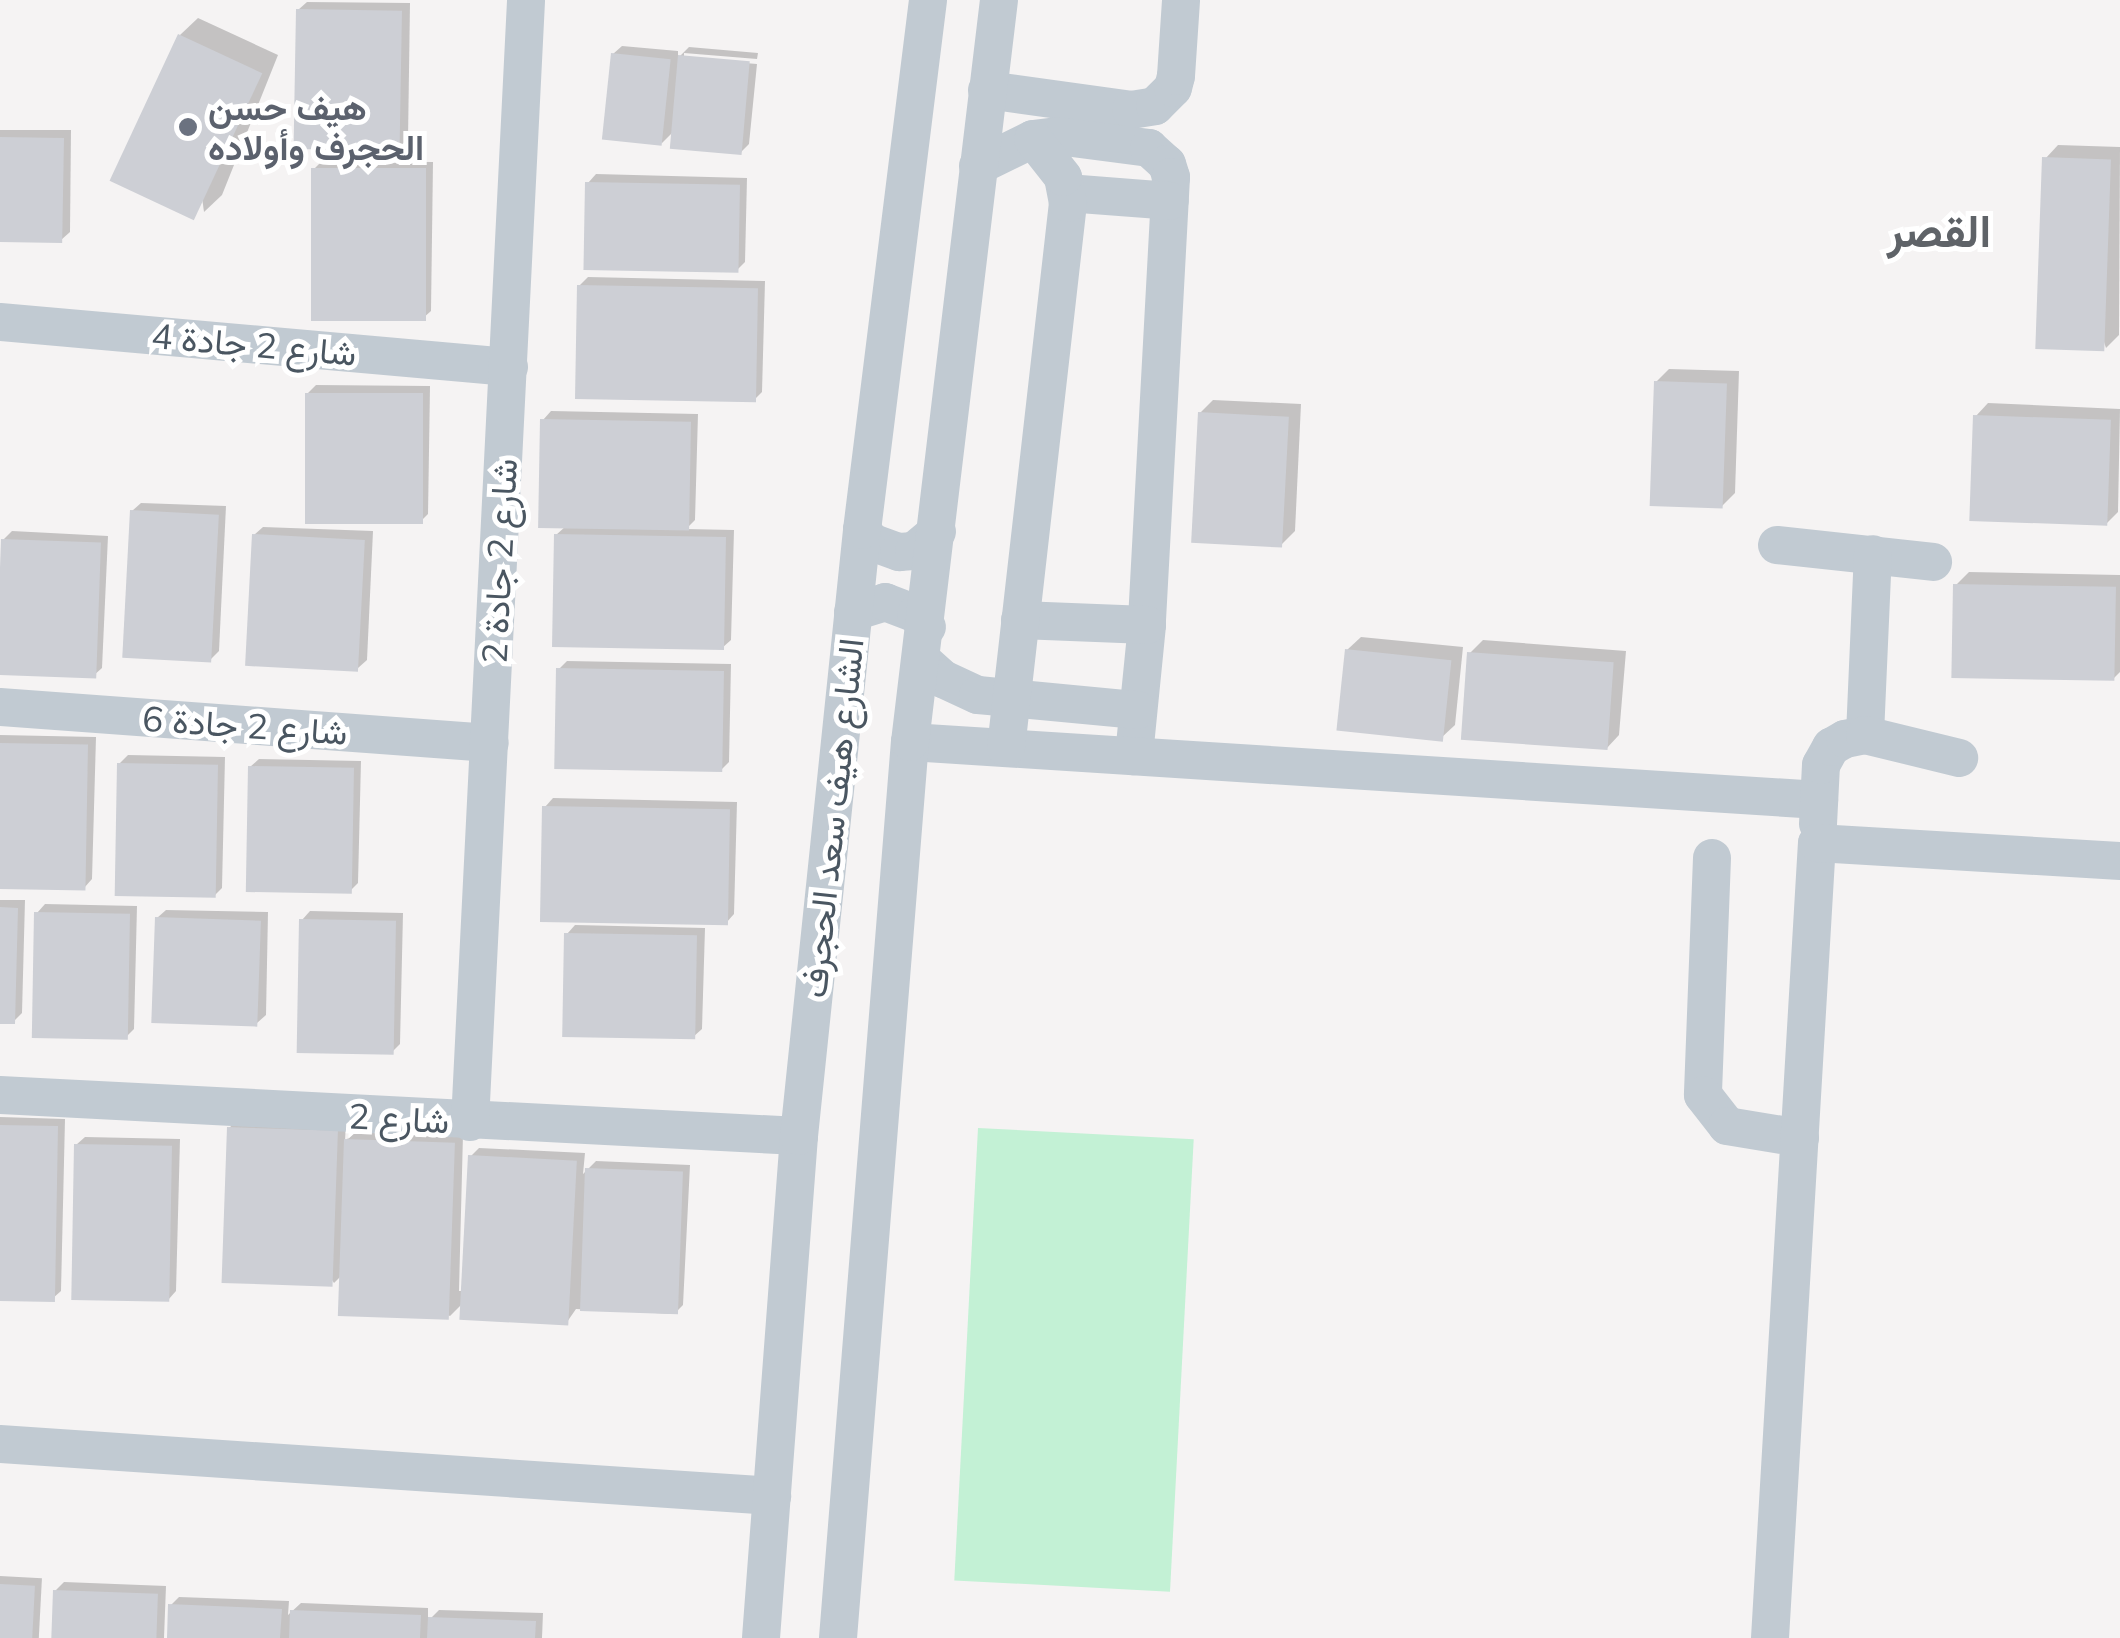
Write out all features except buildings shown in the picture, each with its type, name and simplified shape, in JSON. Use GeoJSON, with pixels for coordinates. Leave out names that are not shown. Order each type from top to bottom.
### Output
{"type":"FeatureCollection","features":[{"type":"Feature","properties":{"kind":"street","name":"شارع 2 جادة 2"},"geometry":{"type":"LineString","coordinates":[[470,1122],[526,0]]}},
{"type":"Feature","properties":{"kind":"street","name":"الشارع هيف سعد الحجرف"},"geometry":{"type":"LineString","coordinates":[[761,1638],[798,1136],[862,530],[928,0]]}},
{"type":"Feature","properties":{"kind":"street","name":"الشارع هيف سعد الحجرف"},"geometry":{"type":"LineString","coordinates":[[838,1638],[910,742],[925,644],[999,0]]}},
{"type":"Feature","properties":{"kind":"street"},"geometry":{"type":"LineString","coordinates":[[987,90],[1131,110],[1156,106],[1173,88],[1176,76],[1181,0]]}},
{"type":"Feature","properties":{"kind":"street"},"geometry":{"type":"LineString","coordinates":[[978,166],[1033,138],[1057,136],[1150,148],[1167,164],[1172,177],[1147,626],[1134,756]]}},
{"type":"Feature","properties":{"kind":"street"},"geometry":{"type":"LineString","coordinates":[[1006,748],[1067,193],[1056,163],[1033,138]]}},
{"type":"Feature","properties":{"kind":"street"},"geometry":{"type":"LineString","coordinates":[[1067,193],[1170,201]]}},
{"type":"Feature","properties":{"kind":"street","name":"شارع 2 جادة 4"},"geometry":{"type":"LineString","coordinates":[[0,322],[509,367]]}},
{"type":"Feature","properties":{"kind":"street"},"geometry":{"type":"LineString","coordinates":[[862,530],[871,542],[899,552],[914,551],[937,532]]}},
{"type":"Feature","properties":{"kind":"street"},"geometry":{"type":"LineString","coordinates":[[1776,545],[1933,562]]}},
{"type":"Feature","properties":{"kind":"street"},"geometry":{"type":"LineString","coordinates":[[1866,735],[1873,554]]}},
{"type":"Feature","properties":{"kind":"street"},"geometry":{"type":"LineString","coordinates":[[853,612],[885,602],[916,614],[925,644],[960,688],[1010,698],[1137,710]]}},
{"type":"Feature","properties":{"kind":"street"},"geometry":{"type":"LineString","coordinates":[[1020,620],[1147,626]]}},
{"type":"Feature","properties":{"kind":"street","name":"شارع 2 جادة 6"},"geometry":{"type":"LineString","coordinates":[[0,707],[490,743]]}},
{"type":"Feature","properties":{"kind":"street"},"geometry":{"type":"LineString","coordinates":[[1770,1638],[1820,765],[1831,747],[1866,735],[1959,758]]}},
{"type":"Feature","properties":{"kind":"street"},"geometry":{"type":"LineString","coordinates":[[910,742],[1819,800]]}},
{"type":"Feature","properties":{"kind":"street"},"geometry":{"type":"LineString","coordinates":[[1817,843],[2120,861]]}},
{"type":"Feature","properties":{"kind":"street"},"geometry":{"type":"LineString","coordinates":[[1712,858],[1703,1095],[1727,1126],[1800,1138]]}},
{"type":"Feature","properties":{"kind":"street","name":"شارع 2"},"geometry":{"type":"LineString","coordinates":[[0,1094],[470,1122],[798,1136]]}},
{"type":"Feature","properties":{"kind":"street"},"geometry":{"type":"LineString","coordinates":[[0,1444],[772,1496]]}},
{"type":"Feature","properties":{"kind":"green space"},"geometry":{"type":"Polygon","coordinates":[[[978,1128],[1194,1139],[1170,1592],[954,1580],[978,1128]]]}},
{"type":"Feature","properties":{"kind":"place","name":"هيف حسن الحجرف وأولاده"},"geometry":{"type":"Point","coordinates":[188,127]}},
{"type":"Feature","properties":{"kind":"district","name":"القصر"},"geometry":{"type":"Point","coordinates":[1939,231]}}]}
